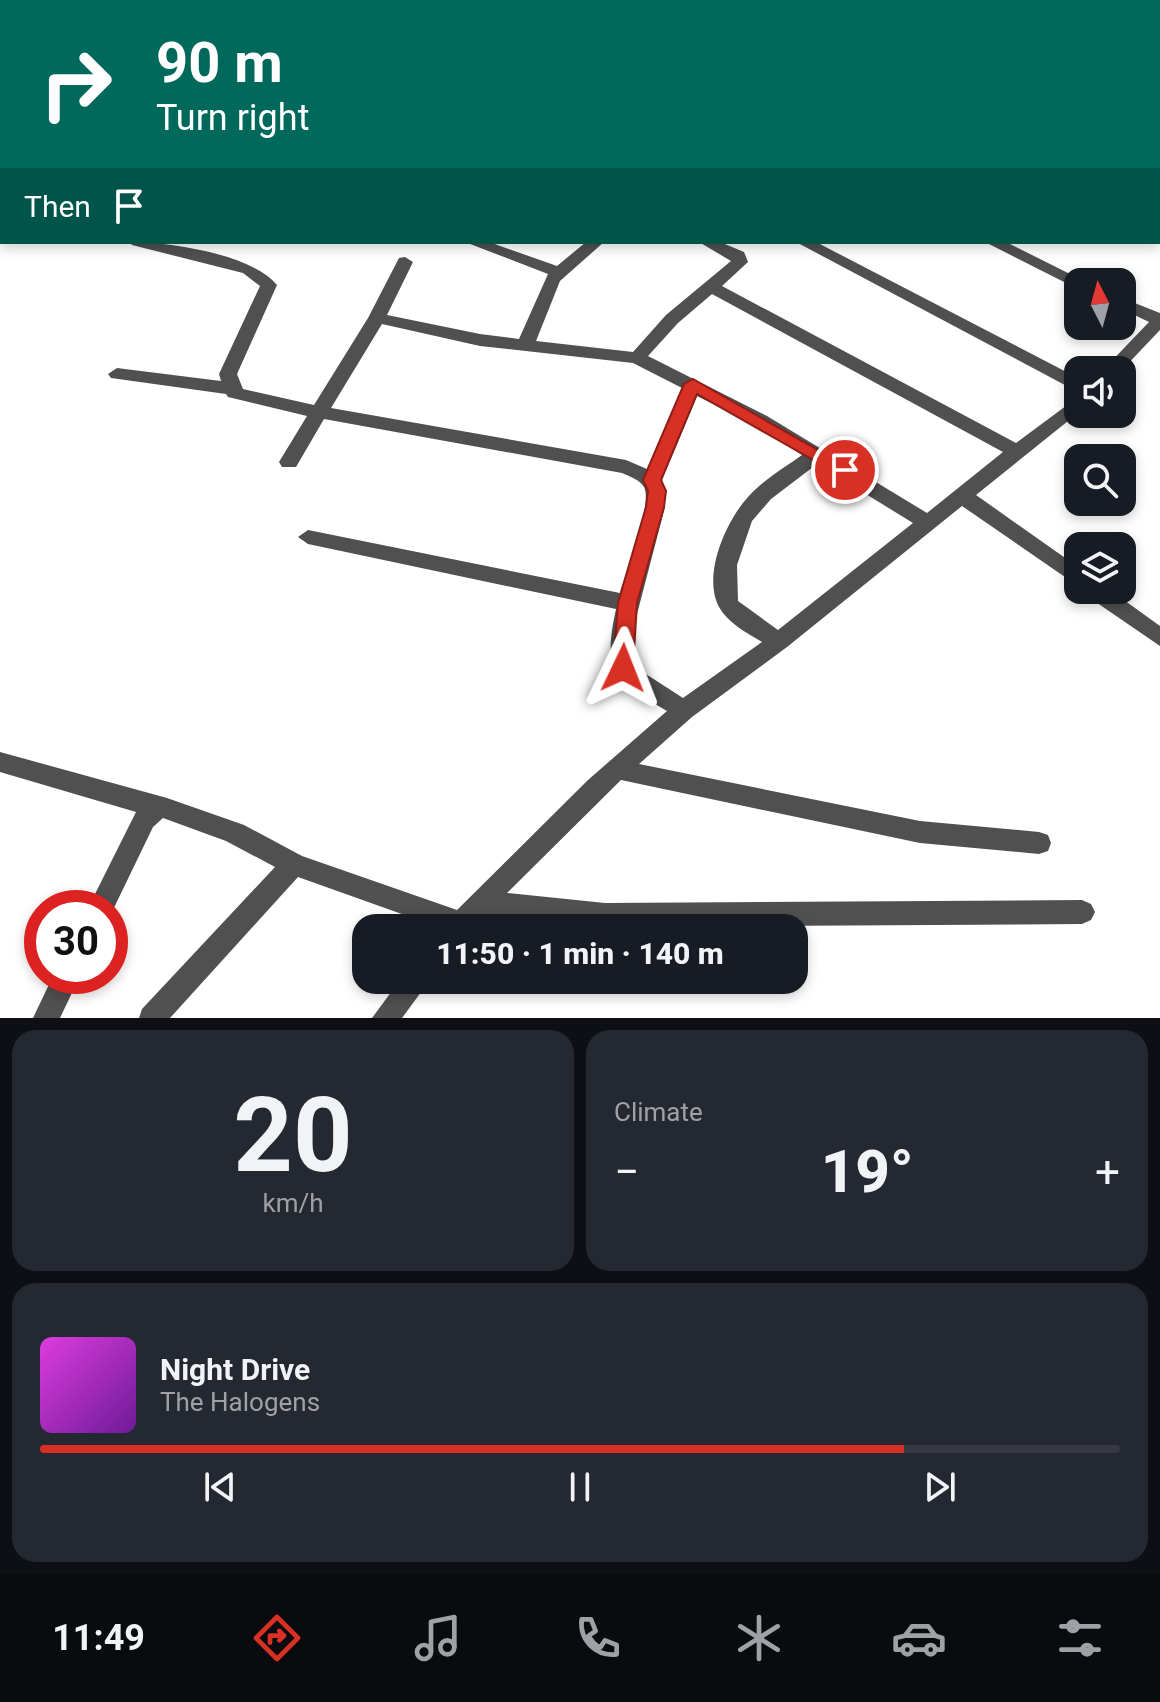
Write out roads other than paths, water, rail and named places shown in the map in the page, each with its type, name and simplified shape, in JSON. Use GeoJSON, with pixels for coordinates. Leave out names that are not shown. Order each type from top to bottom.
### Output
{"type":"FeatureCollection","features":[{"type":"Feature","properties":{"kind":"street"},"geometry":{"type":"LineString","coordinates":[[146,244],[249,269],[269,285],[228,374],[230,388]]}},
{"type":"Feature","properties":{"kind":"street"},"geometry":{"type":"LineString","coordinates":[[479,244],[558,272]]}},
{"type":"Feature","properties":{"kind":"street"},"geometry":{"type":"LineString","coordinates":[[526,344],[558,272],[593,244]]}},
{"type":"Feature","properties":{"kind":"street"},"geometry":{"type":"LineString","coordinates":[[637,358],[672,319],[740,261],[710,244]]}},
{"type":"Feature","properties":{"kind":"street"},"geometry":{"type":"LineString","coordinates":[[808,244],[1064,379]]}},
{"type":"Feature","properties":{"kind":"street"},"geometry":{"type":"LineString","coordinates":[[997,244],[1064,275]]}},
{"type":"Feature","properties":{"kind":"street"},"geometry":{"type":"LineString","coordinates":[[289,462],[377,318],[405,262]]}},
{"type":"Feature","properties":{"kind":"street"},"geometry":{"type":"LineString","coordinates":[[711,287],[1016,451]]}},
{"type":"Feature","properties":{"kind":"street"},"geometry":{"type":"LineString","coordinates":[[1125,356],[1160,320],[1136,309]]}},
{"type":"Feature","properties":{"kind":"street"},"geometry":{"type":"LineString","coordinates":[[377,318],[480,340],[637,358],[693,384],[928,523]]}},
{"type":"Feature","properties":{"kind":"street"},"geometry":{"type":"LineString","coordinates":[[117,374],[230,388],[242,396],[322,412],[626,467],[652,480],[657,491],[655,507],[627,603],[623,668],[684,710]]}},
{"type":"Feature","properties":{"kind":"street"},"geometry":{"type":"LineString","coordinates":[[652,480],[693,384]]}},
{"type":"Feature","properties":{"kind":"street"},"geometry":{"type":"LineString","coordinates":[[470,914],[616,769],[684,710],[779,641],[1064,414]]}},
{"type":"Feature","properties":{"kind":"street"},"geometry":{"type":"LineString","coordinates":[[779,641],[734,612],[724,593],[723,579],[732,548],[755,502],[816,454]]}},
{"type":"Feature","properties":{"kind":"street"},"geometry":{"type":"LineString","coordinates":[[963,496],[1064,568]]}},
{"type":"Feature","properties":{"kind":"street"},"geometry":{"type":"LineString","coordinates":[[308,537],[627,603]]}},
{"type":"Feature","properties":{"kind":"street"},"geometry":{"type":"LineString","coordinates":[[1114,604],[1160,637]]}},
{"type":"Feature","properties":{"kind":"street"},"geometry":{"type":"LineString","coordinates":[[0,762],[158,808],[176,809],[235,833],[294,864],[426,914]]}},
{"type":"Feature","properties":{"kind":"street"},"geometry":{"type":"LineString","coordinates":[[616,769],[920,832],[1039,843]]}},
{"type":"Feature","properties":{"kind":"street"},"geometry":{"type":"LineString","coordinates":[[110,890],[144,820],[158,808]]}},
{"type":"Feature","properties":{"kind":"street"},"geometry":{"type":"LineString","coordinates":[[152,1018],[294,864]]}},
{"type":"Feature","properties":{"kind":"street"},"geometry":{"type":"LineString","coordinates":[[481,902],[605,915],[1082,912]]}},
{"type":"Feature","properties":{"kind":"street"},"geometry":{"type":"LineString","coordinates":[[46,1018],[58,994]]}},
{"type":"Feature","properties":{"kind":"street"},"geometry":{"type":"LineString","coordinates":[[385,1018],[405,994]]}}]}
